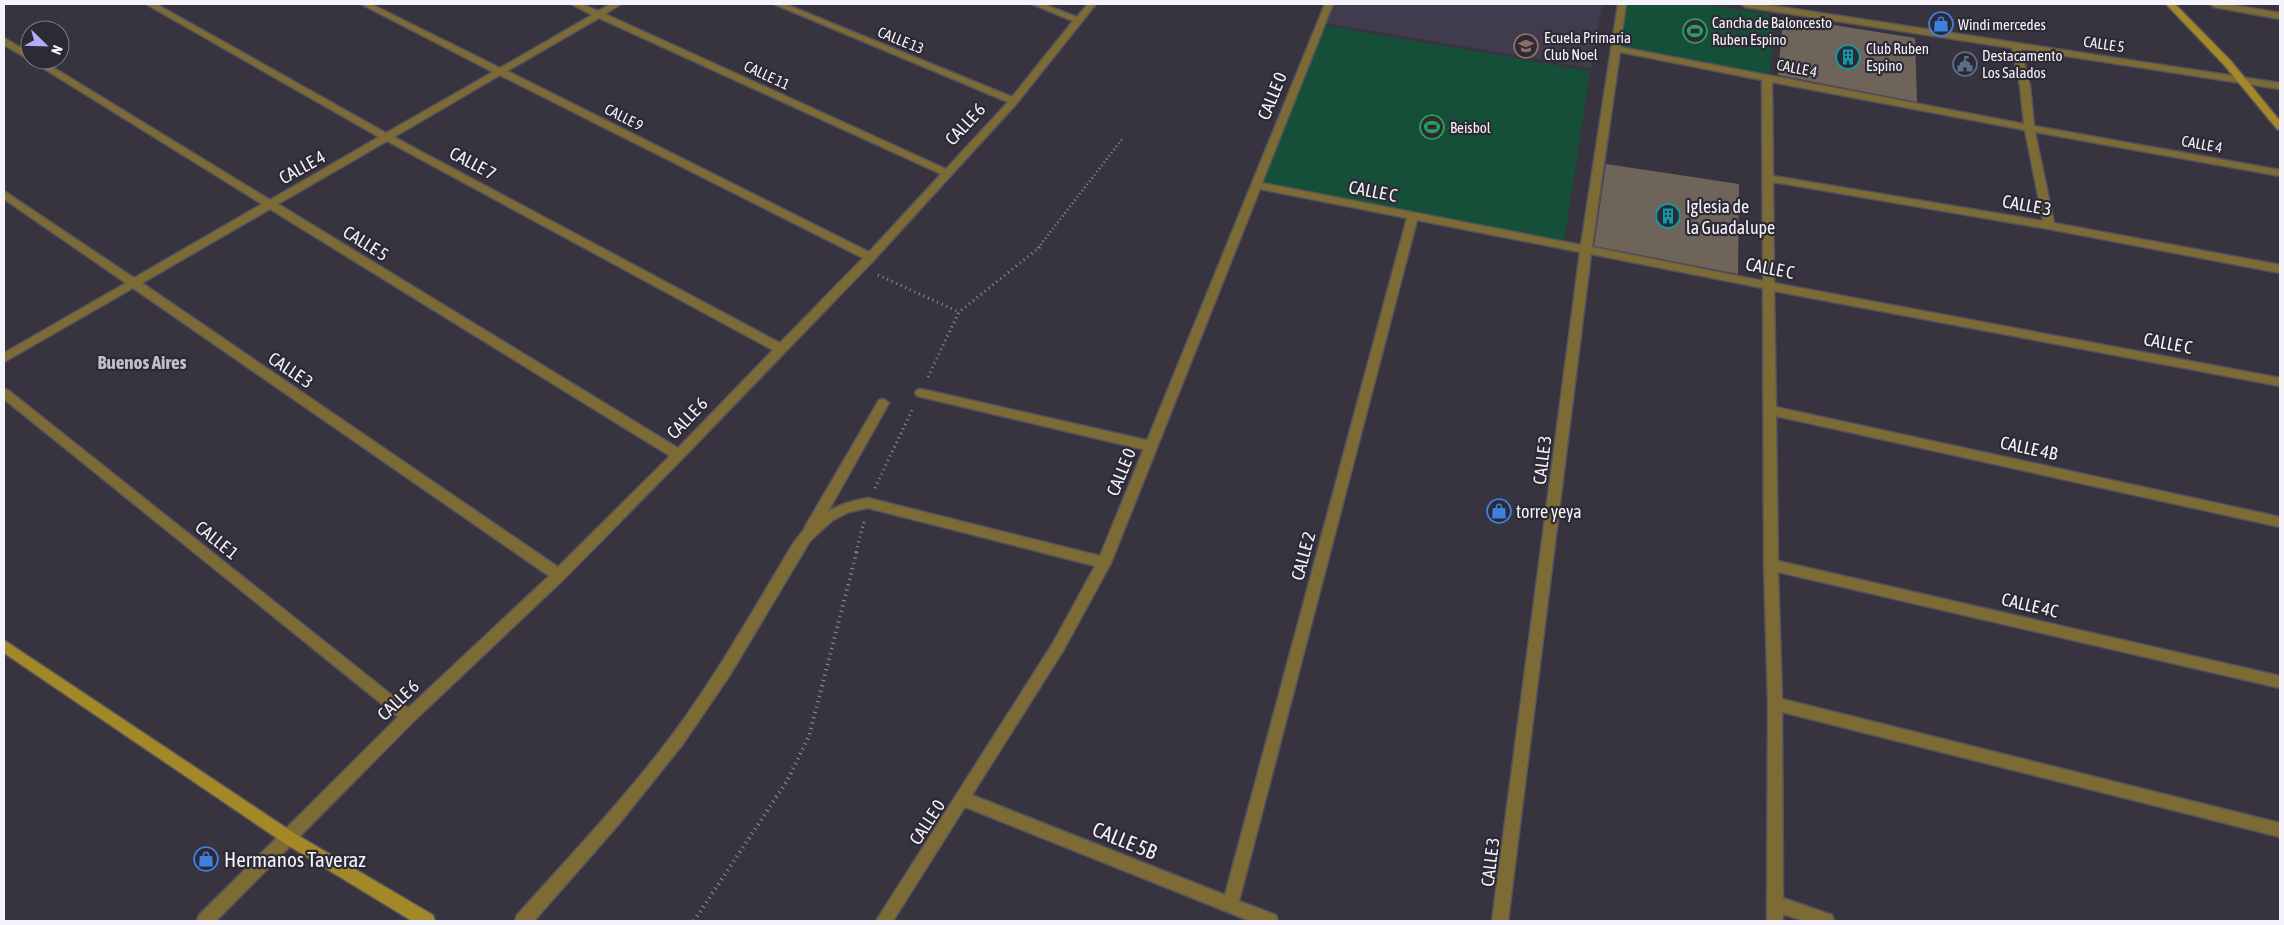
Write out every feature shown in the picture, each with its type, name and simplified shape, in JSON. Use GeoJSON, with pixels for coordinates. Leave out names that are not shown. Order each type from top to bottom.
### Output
{"type":"FeatureCollection","features":[{"type":"Feature","properties":{"kind":"street","name":"CALLE 7"},"geometry":{"type":"LineString","coordinates":[[150,4],[388,138],[781,349]]}},
{"type":"Feature","properties":{"kind":"street","name":"CALLE 9"},"geometry":{"type":"LineString","coordinates":[[365,4],[866,261]]}},
{"type":"Feature","properties":{"kind":"street","name":"CALLE 11"},"geometry":{"type":"LineString","coordinates":[[575,4],[946,173]]}},
{"type":"Feature","properties":{"kind":"street","name":"CALLE 4"},"geometry":{"type":"LineString","coordinates":[[4,358],[388,138],[617,4]]}},
{"type":"Feature","properties":{"kind":"street","name":"CALLE 13"},"geometry":{"type":"LineString","coordinates":[[778,4],[1014,101]]}},
{"type":"Feature","properties":{"kind":"street"},"geometry":{"type":"LineString","coordinates":[[1036,4],[1078,20]]}},
{"type":"Feature","properties":{"kind":"street","name":"CALLE 6"},"geometry":{"type":"LineString","coordinates":[[205,921],[408,717],[558,575],[679,455],[866,261],[1014,101],[1092,4]]}},
{"type":"Feature","properties":{"kind":"street","name":"CALLE 0"},"geometry":{"type":"LineString","coordinates":[[884,921],[1058,647],[1104,563],[1254,185],[1329,4]]}},
{"type":"Feature","properties":{"kind":"street","name":"CALLE 3"},"geometry":{"type":"LineString","coordinates":[[1500,921],[1586,249],[1617,49],[1622,4]]}},
{"type":"Feature","properties":{"kind":"street","name":"CALLE 5"},"geometry":{"type":"LineString","coordinates":[[1744,4],[2280,86]]}},
{"type":"Feature","properties":{"kind":"street"},"geometry":{"type":"LineString","coordinates":[[2170,4],[2206,38],[2244,80],[2280,127]]}},
{"type":"Feature","properties":{"kind":"street"},"geometry":{"type":"LineString","coordinates":[[2214,4],[2280,16]]}},
{"type":"Feature","properties":{"kind":"street"},"geometry":{"type":"LineString","coordinates":[[4,41],[20,51]]}},
{"type":"Feature","properties":{"kind":"street"},"geometry":{"type":"LineString","coordinates":[[2016,46],[2025,86],[2030,128],[2049,226]]}},
{"type":"Feature","properties":{"kind":"street","name":"CALLE 4"},"geometry":{"type":"LineString","coordinates":[[1617,49],[2030,128],[2280,173]]}},
{"type":"Feature","properties":{"kind":"street","name":"CALLE 5"},"geometry":{"type":"LineString","coordinates":[[51,70],[679,455]]}},
{"type":"Feature","properties":{"kind":"street"},"geometry":{"type":"LineString","coordinates":[[1767,77],[1771,564],[1775,704],[1775,921]]}},
{"type":"Feature","properties":{"kind":"street","name":"CALLE 3"},"geometry":{"type":"LineString","coordinates":[[1768,178],[2049,226],[2280,269]]}},
{"type":"Feature","properties":{"kind":"street","name":"CALLE C"},"geometry":{"type":"LineString","coordinates":[[1254,185],[1770,286],[2280,382]]}},
{"type":"Feature","properties":{"kind":"street","name":"CALLE 3"},"geometry":{"type":"LineString","coordinates":[[4,194],[558,575]]}},
{"type":"Feature","properties":{"kind":"street","name":"CALLE 2"},"geometry":{"type":"LineString","coordinates":[[1230,905],[1413,217]]}},
{"type":"Feature","properties":{"kind":"street","name":"CALLE 1"},"geometry":{"type":"LineString","coordinates":[[4,393],[408,717]]}},
{"type":"Feature","properties":{"kind":"street"},"geometry":{"type":"LineString","coordinates":[[920,393],[1150,446]]}},
{"type":"Feature","properties":{"kind":"street"},"geometry":{"type":"LineString","coordinates":[[523,921],[616,816],[697,713],[811,529],[883,403]]}},
{"type":"Feature","properties":{"kind":"street","name":"CALLE 4B"},"geometry":{"type":"LineString","coordinates":[[1770,410],[2280,522]]}},
{"type":"Feature","properties":{"kind":"street"},"geometry":{"type":"LineString","coordinates":[[811,529],[824,517],[840,509],[868,503],[1104,563]]}},
{"type":"Feature","properties":{"kind":"street","name":"CALLE 4C"},"geometry":{"type":"LineString","coordinates":[[1771,564],[2280,682]]}},
{"type":"Feature","properties":{"kind":"street"},"geometry":{"type":"LineString","coordinates":[[4,646],[289,838],[427,921]]}},
{"type":"Feature","properties":{"kind":"street"},"geometry":{"type":"LineString","coordinates":[[1775,704],[2280,830]]}},
{"type":"Feature","properties":{"kind":"street","name":"CALLE 5B"},"geometry":{"type":"LineString","coordinates":[[963,799],[1270,921]]}},
{"type":"Feature","properties":{"kind":"street"},"geometry":{"type":"LineString","coordinates":[[1775,903],[1826,921]]}},
{"type":"Feature","properties":{"kind":"path"},"geometry":{"type":"LineString","coordinates":[[866,261],[891,283],[923,295],[959,312],[1042,244],[1123,138]]}},
{"type":"Feature","properties":{"kind":"path"},"geometry":{"type":"LineString","coordinates":[[694,921],[787,781],[809,736],[868,503]]}},
{"type":"Feature","properties":{"kind":"shaded area","name":"Ecuela Primaria Club Noel"},"geometry":{"type":"Polygon","coordinates":[[[1332,4],[1602,4],[1591,68],[1324,23],[1332,4]]]}},
{"type":"Feature","properties":{"kind":"green space","name":"Cancha de Baloncesto Ruben Espino"},"geometry":{"type":"Polygon","coordinates":[[[1619,4],[1701,4],[1774,15],[1770,76],[1614,47],[1619,4]]]}},
{"type":"Feature","properties":{"kind":"green space","name":"Beisbol"},"geometry":{"type":"Polygon","coordinates":[[[1321,25],[1590,71],[1564,243],[1261,183],[1321,25]]]}},
{"type":"Feature","properties":{"kind":"building","name":"Club Ruben Espino"},"geometry":{"type":"Polygon","coordinates":[[[1783,17],[1915,38],[1917,102],[1778,75],[1783,17]]]}},
{"type":"Feature","properties":{"kind":"building","name":"Iglesia de la Guadalupe"},"geometry":{"type":"Polygon","coordinates":[[[1606,164],[1739,184],[1738,274],[1594,246],[1606,164]]]}},
{"type":"Feature","properties":{"kind":"place","name":"Windi mercedes"},"geometry":{"type":"Point","coordinates":[1941,24]}},
{"type":"Feature","properties":{"kind":"place","name":"Cancha de Baloncesto Ruben Espino"},"geometry":{"type":"Point","coordinates":[1695,31]}},
{"type":"Feature","properties":{"kind":"place","name":"Ecuela Primaria Club Noel"},"geometry":{"type":"Point","coordinates":[1526,46]}},
{"type":"Feature","properties":{"kind":"place","name":"Club Ruben Espino"},"geometry":{"type":"Point","coordinates":[1848,57]}},
{"type":"Feature","properties":{"kind":"place","name":"Destacamento Los Salados"},"geometry":{"type":"Point","coordinates":[1965,64]}},
{"type":"Feature","properties":{"kind":"place","name":"Beisbol"},"geometry":{"type":"Point","coordinates":[1432,127]}},
{"type":"Feature","properties":{"kind":"place","name":"Iglesia de la Guadalupe"},"geometry":{"type":"Point","coordinates":[1668,216]}},
{"type":"Feature","properties":{"kind":"place","name":"torre yeya"},"geometry":{"type":"Point","coordinates":[1499,511]}},
{"type":"Feature","properties":{"kind":"place","name":"Hermanos Taveraz"},"geometry":{"type":"Point","coordinates":[206,859]}},
{"type":"Feature","properties":{"kind":"district","name":"Buenos Aires"},"geometry":{"type":"Point","coordinates":[142,362]}}]}
